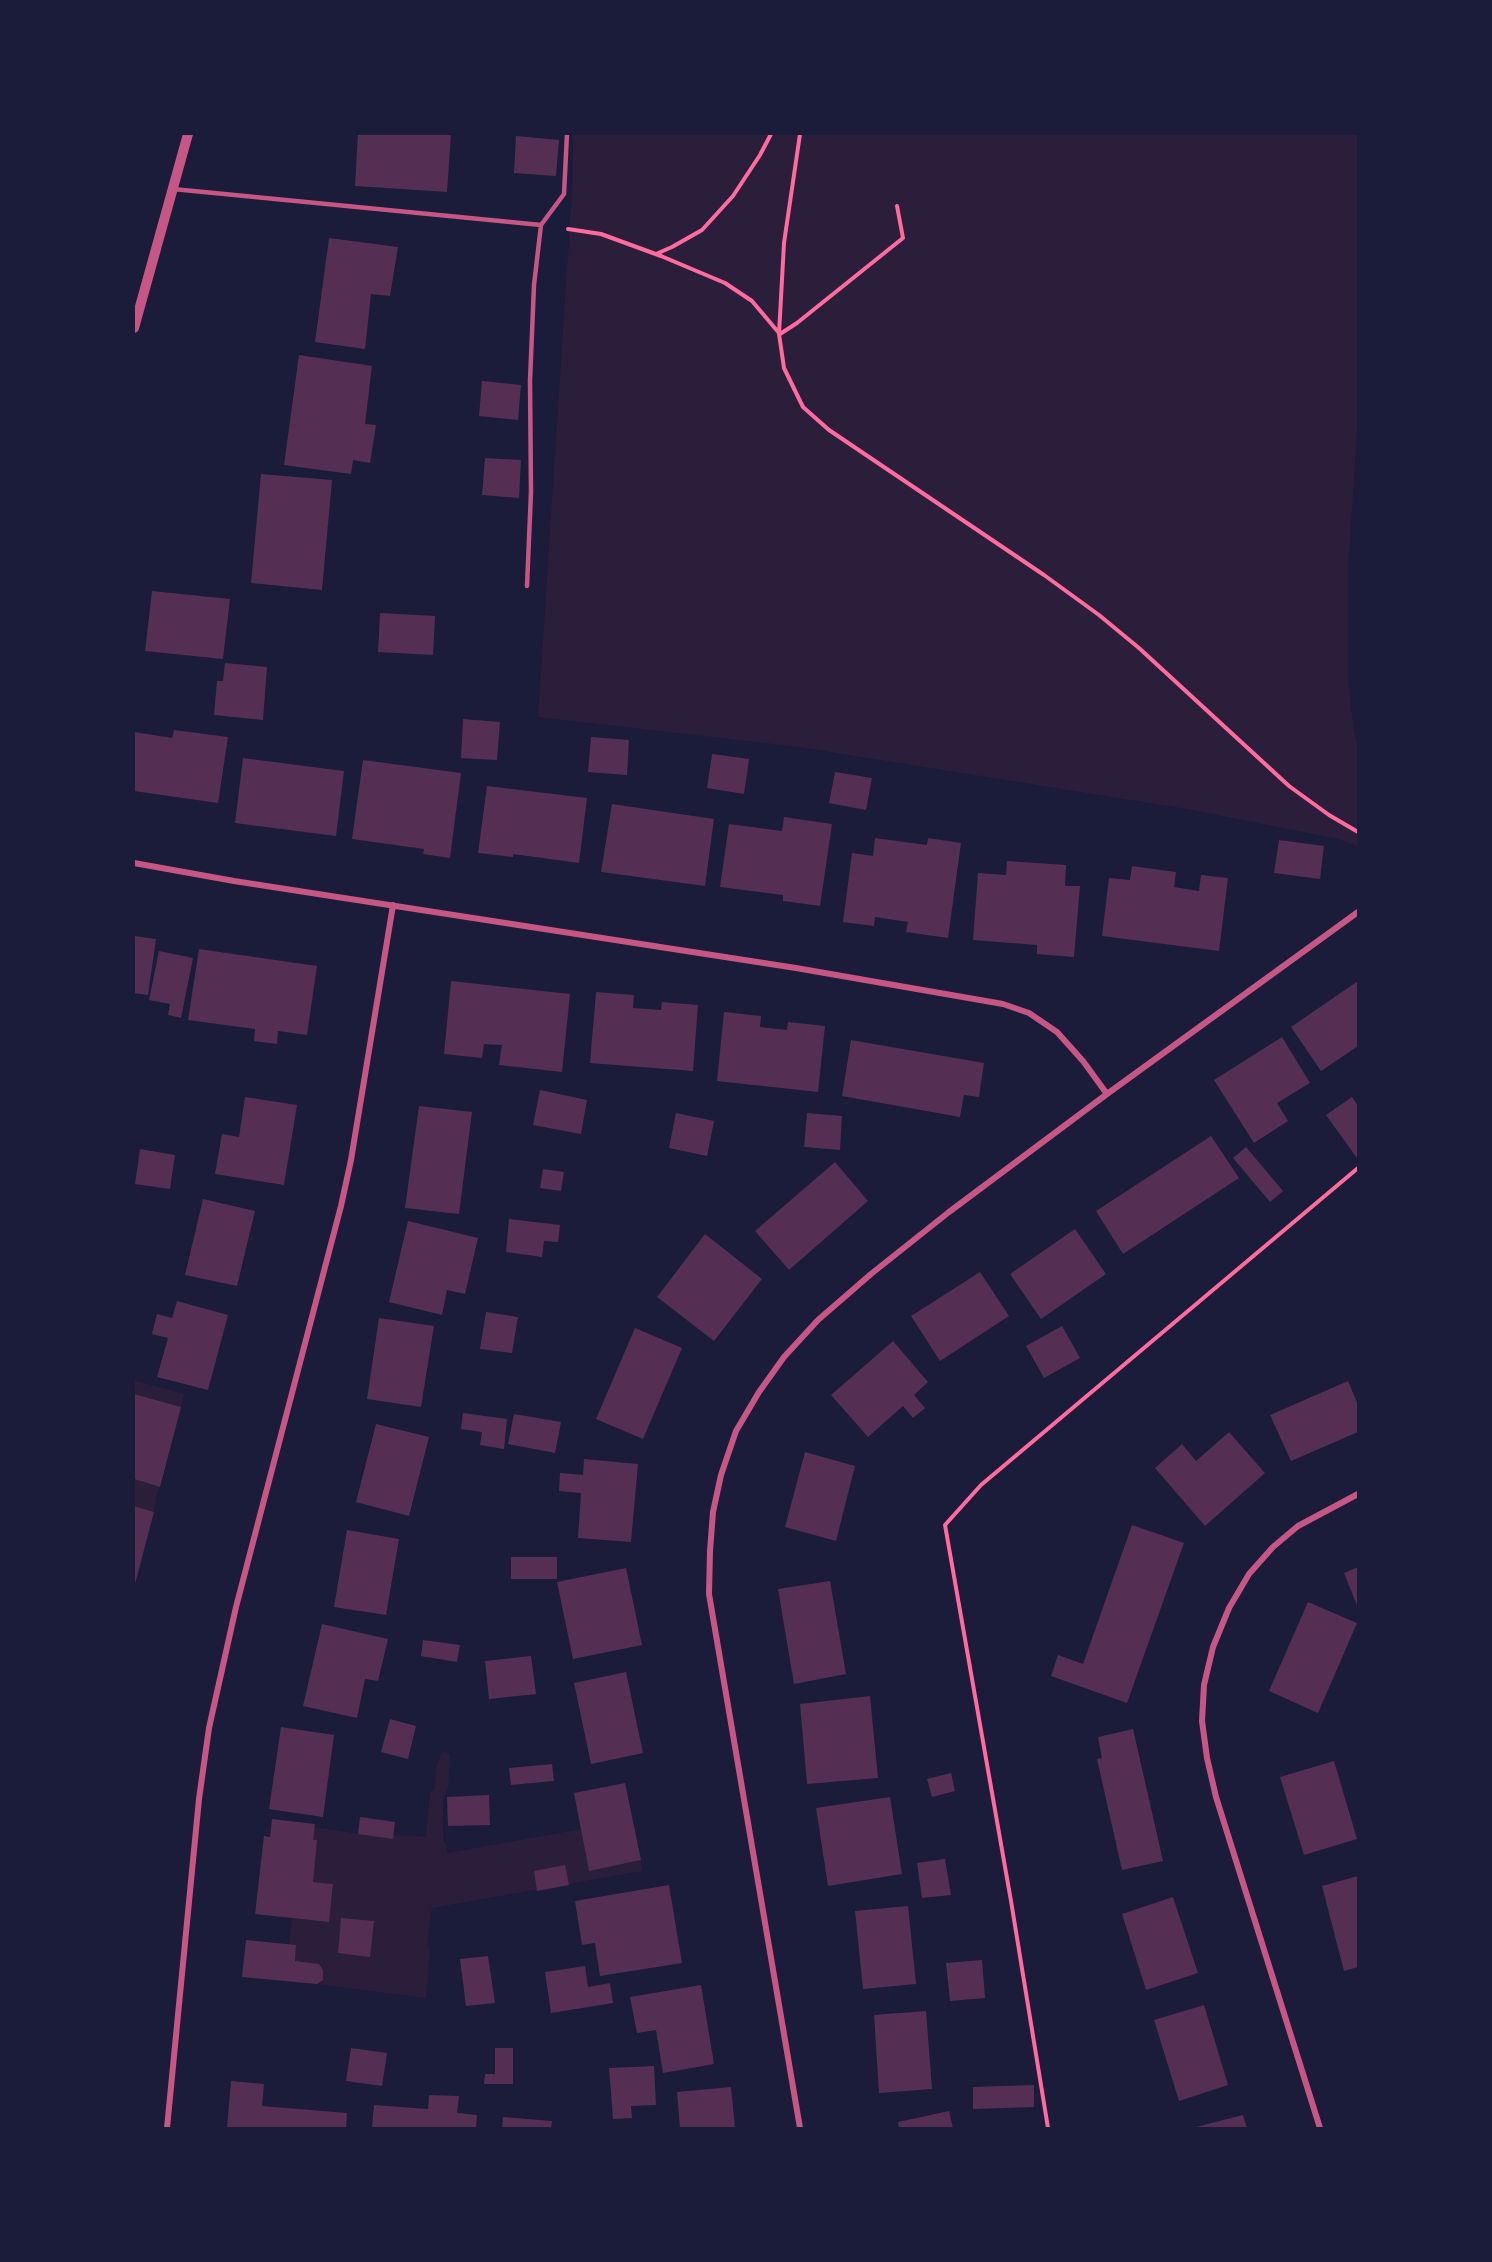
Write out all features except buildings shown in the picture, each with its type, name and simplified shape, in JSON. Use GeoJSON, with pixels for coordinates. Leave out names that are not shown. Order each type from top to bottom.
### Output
{"type":"FeatureCollection","features":[{"type":"Feature","properties":{"kind":"street"},"geometry":{"type":"LineString","coordinates":[[134,328],[136,309],[188,134]]}},
{"type":"Feature","properties":{"kind":"street"},"geometry":{"type":"LineString","coordinates":[[134,863],[234,881],[796,968],[1003,1004],[1029,1013],[1057,1032],[1083,1060],[1107,1094]]}},
{"type":"Feature","properties":{"kind":"street"},"geometry":{"type":"LineString","coordinates":[[167,2128],[199,1799],[209,1728],[236,1607],[341,1206],[351,1160],[393,905]]}},
{"type":"Feature","properties":{"kind":"street"},"geometry":{"type":"LineString","coordinates":[[800,2128],[710,1594],[713,1512],[721,1475],[736,1431],[759,1392],[784,1357],[818,1320],[871,1274],[949,1212],[1107,1094],[1359,912]]}},
{"type":"Feature","properties":{"kind":"street"},"geometry":{"type":"LineString","coordinates":[[1320,2128],[1216,1797],[1202,1721],[1203,1694],[1213,1647],[1229,1608],[1249,1574],[1273,1547],[1298,1526],[1359,1494]]}},
{"type":"Feature","properties":{"kind":"lane"},"geometry":{"type":"LineString","coordinates":[[527,586],[531,492],[530,381],[534,285],[541,225],[564,194],[567,134]]}},
{"type":"Feature","properties":{"kind":"lane"},"geometry":{"type":"LineString","coordinates":[[173,189],[541,225]]}},
{"type":"Feature","properties":{"kind":"path"},"geometry":{"type":"LineString","coordinates":[[655,254],[702,230],[733,196],[771,134]]}},
{"type":"Feature","properties":{"kind":"path"},"geometry":{"type":"LineString","coordinates":[[800,134],[784,243],[779,334],[784,368],[803,407],[829,430],[1044,575],[1099,615],[1139,648],[1289,786],[1329,815],[1359,832]]}},
{"type":"Feature","properties":{"kind":"path"},"geometry":{"type":"LineString","coordinates":[[779,334],[797,323],[903,238],[897,206]]}},
{"type":"Feature","properties":{"kind":"path"},"geometry":{"type":"LineString","coordinates":[[541,225],[601,234],[725,284],[752,302],[779,334]]}},
{"type":"Feature","properties":{"kind":"path"},"geometry":{"type":"LineString","coordinates":[[1048,2128],[945,1525],[981,1485],[1359,1168]]}},
{"type":"Feature","properties":{"kind":"shaded area"},"geometry":{"type":"Polygon","coordinates":[[[573,134],[1358,134],[1358,414],[1348,570],[1348,676],[1354,733],[1358,744],[1358,846],[1338,839],[1187,809],[799,747],[538,717],[573,176],[573,134]]]}},
{"type":"Feature","properties":{"kind":"shaded area"},"geometry":{"type":"Polygon","coordinates":[[[134,1380],[184,1394],[181,1407],[134,1394],[134,1380]]]}},
{"type":"Feature","properties":{"kind":"shaded area"},"geometry":{"type":"Polygon","coordinates":[[[134,1479],[160,1487],[154,1512],[134,1506],[134,1479]]]}},
{"type":"Feature","properties":{"kind":"shaded area"},"geometry":{"type":"Polygon","coordinates":[[[442,1751],[450,1754],[448,1788],[443,1797],[443,1842],[446,1843],[448,1853],[581,1829],[589,1870],[641,1860],[642,1871],[432,1908],[427,1944],[430,1951],[426,1998],[317,1984],[323,1980],[323,1969],[319,1964],[295,1961],[296,1945],[289,1944],[292,1918],[329,1922],[333,1884],[313,1882],[316,1840],[313,1840],[314,1827],[393,1839],[393,1835],[426,1837],[430,1793],[435,1789],[436,1768],[442,1751]]]}}]}
